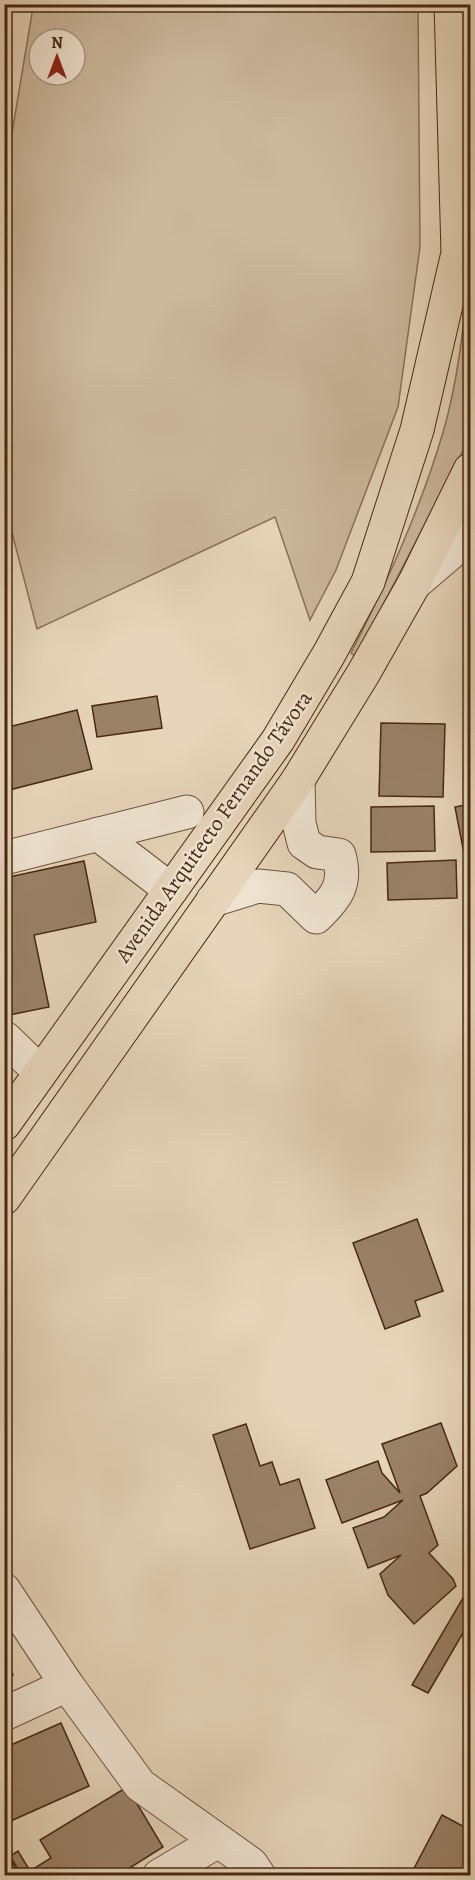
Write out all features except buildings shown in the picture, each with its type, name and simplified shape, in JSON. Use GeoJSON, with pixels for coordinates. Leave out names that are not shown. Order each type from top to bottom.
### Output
{"type":"FeatureCollection","features":[{"type":"Feature","properties":{"kind":"main road","name":"Avenida Arquitecto Fernando Távora"},"geometry":{"type":"LineString","coordinates":[[4,1124],[278,740],[368,582],[417,430],[458,253],[451,4]]}},
{"type":"Feature","properties":{"kind":"main road"},"geometry":{"type":"LineString","coordinates":[[451,53],[471,80]]}},
{"type":"Feature","properties":{"kind":"main road","name":"Avenida Arquitecto Fernando Távora"},"geometry":{"type":"LineString","coordinates":[[6,1200],[298,780],[414,585],[471,470]]}},
{"type":"Feature","properties":{"kind":"street"},"geometry":{"type":"LineString","coordinates":[[414,585],[471,536]]}},
{"type":"Feature","properties":{"kind":"street"},"geometry":{"type":"LineString","coordinates":[[213,900],[258,886],[287,889],[316,917],[328,906],[341,888],[343,870],[339,855],[317,852],[304,843],[299,823],[298,780]]}},
{"type":"Feature","properties":{"kind":"street"},"geometry":{"type":"LineString","coordinates":[[4,858],[187,812]]}},
{"type":"Feature","properties":{"kind":"street"},"geometry":{"type":"LineString","coordinates":[[98,834],[171,890]]}},
{"type":"Feature","properties":{"kind":"street"},"geometry":{"type":"LineString","coordinates":[[4,1039],[40,1072]]}},
{"type":"Feature","properties":{"kind":"street"},"geometry":{"type":"LineString","coordinates":[[4,1590],[140,1785],[251,1864],[260,1875]]}},
{"type":"Feature","properties":{"kind":"street"},"geometry":{"type":"LineString","coordinates":[[4,1714],[68,1684]]}},
{"type":"Feature","properties":{"kind":"street"},"geometry":{"type":"LineString","coordinates":[[159,1875],[218,1841]]}},
{"type":"Feature","properties":{"kind":"shaded area"},"geometry":{"type":"Polygon","coordinates":[[[29,5],[418,5],[420,247],[398,407],[336,570],[310,620],[275,517],[37,629],[4,502],[5,175],[27,43],[27,87],[87,87],[87,27],[30,27],[32,13],[29,5]]]}},
{"type":"Feature","properties":{"kind":"shaded area"},"geometry":{"type":"Polygon","coordinates":[[[470,266],[470,437],[356,657],[351,653],[403,543],[444,429],[457,368],[470,266]]]}}]}
